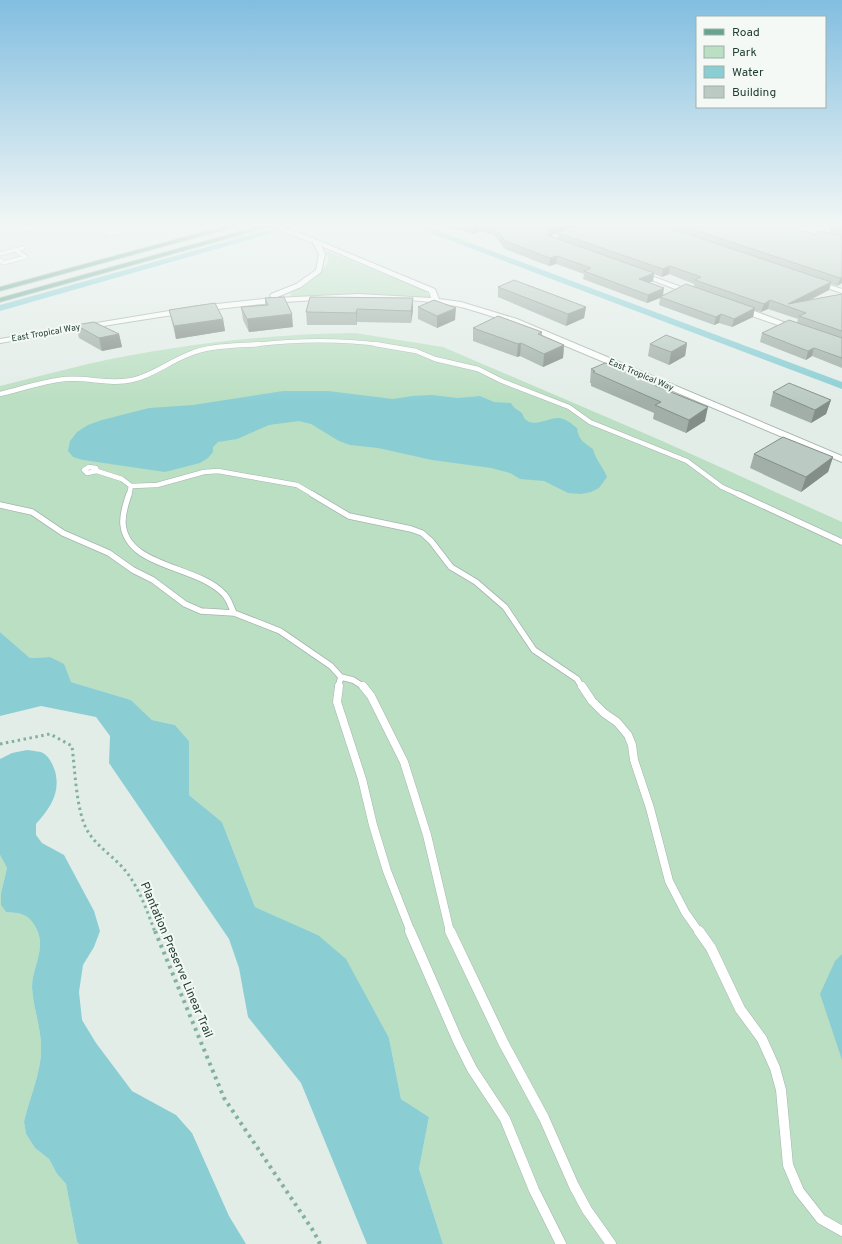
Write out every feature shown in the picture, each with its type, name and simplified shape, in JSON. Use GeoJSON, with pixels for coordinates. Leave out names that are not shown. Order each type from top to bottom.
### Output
{"type":"FeatureCollection","features":[{"type":"Feature","properties":{"kind":"main road"},"geometry":{"type":"LineString","coordinates":[[0,289],[18,284]]}},
{"type":"Feature","properties":{"kind":"main road"},"geometry":{"type":"LineString","coordinates":[[0,300],[58,284]]}},
{"type":"Feature","properties":{"kind":"street","name":"East Tropical Way"},"geometry":{"type":"LineString","coordinates":[[258,301],[290,291],[303,284]]}},
{"type":"Feature","properties":{"kind":"street"},"geometry":{"type":"LineString","coordinates":[[415,284],[432,291],[436,301]]}},
{"type":"Feature","properties":{"kind":"street"},"geometry":{"type":"LineString","coordinates":[[669,284],[700,295]]}},
{"type":"Feature","properties":{"kind":"street"},"geometry":{"type":"LineString","coordinates":[[821,284],[842,291]]}},
{"type":"Feature","properties":{"kind":"street","name":"East Tropical Way"},"geometry":{"type":"LineString","coordinates":[[0,341],[199,308],[258,301],[358,296],[436,301],[458,304],[514,321],[842,459]]}},
{"type":"Feature","properties":{"kind":"street"},"geometry":{"type":"LineString","coordinates":[[730,306],[804,332]]}},
{"type":"Feature","properties":{"kind":"lane"},"geometry":{"type":"LineString","coordinates":[[0,394],[64,378],[86,378],[111,382],[132,380],[156,371],[188,354],[209,349],[284,341],[355,341],[384,345],[416,351],[435,359],[478,370],[569,407],[590,422],[687,461],[722,487],[842,542]]}},
{"type":"Feature","properties":{"kind":"lane"},"geometry":{"type":"LineString","coordinates":[[97,471],[122,479],[131,486],[157,485],[204,472],[227,471],[296,486],[349,516],[411,529],[422,534],[431,541],[451,567],[476,582],[505,607],[512,615],[526,640],[534,650],[577,679],[592,701],[604,713],[617,722],[628,735],[632,745],[634,760],[650,808],[669,881],[685,912],[708,944],[740,1009],[762,1039],[773,1062],[781,1090],[788,1165],[799,1191],[821,1219],[842,1231]]}},
{"type":"Feature","properties":{"kind":"lane"},"geometry":{"type":"LineString","coordinates":[[131,486],[123,525],[126,536],[131,545],[146,558],[195,573],[214,584],[230,601],[234,613]]}},
{"type":"Feature","properties":{"kind":"lane"},"geometry":{"type":"LineString","coordinates":[[0,505],[32,512],[44,518],[63,533],[109,553],[133,570],[153,580],[185,604],[201,611],[214,614],[234,613],[280,631],[331,666],[342,677],[354,680],[363,686],[371,696],[404,762],[426,835],[447,924],[459,953],[497,1030],[544,1118],[574,1186],[587,1210],[611,1244]]}},
{"type":"Feature","properties":{"kind":"lane"},"geometry":{"type":"LineString","coordinates":[[342,677],[337,692],[337,702],[362,779],[373,826],[400,907],[458,1041],[472,1069],[505,1119],[534,1190],[561,1244]]}},
{"type":"Feature","properties":{"kind":"path","name":"Plantation Preserve Linear Trail"},"geometry":{"type":"LineString","coordinates":[[0,744],[50,734],[60,738],[72,746],[80,815],[87,830],[99,845],[125,870],[141,897],[182,1000],[224,1098],[314,1232],[320,1244]]}},
{"type":"Feature","properties":{"kind":"green space"},"geometry":{"type":"Polygon","coordinates":[[[306,284],[408,284],[425,291],[431,298],[372,294],[292,297],[290,295],[292,292],[306,284]]]}},
{"type":"Feature","properties":{"kind":"green space"},"geometry":{"type":"Polygon","coordinates":[[[355,333],[443,347],[660,440],[842,522],[842,1244],[443,1244],[419,1169],[429,1117],[401,1099],[389,1038],[318,935],[255,907],[222,822],[189,795],[189,741],[175,725],[152,720],[131,700],[71,682],[50,657],[30,658],[0,632],[0,386],[88,364],[187,346],[254,338],[355,333]]]}},
{"type":"Feature","properties":{"kind":"green space"},"geometry":{"type":"Polygon","coordinates":[[[0,855],[7,868],[1,893],[6,912],[16,913],[27,917],[36,928],[40,943],[40,950],[32,987],[41,1043],[40,1059],[37,1077],[24,1122],[26,1134],[35,1148],[49,1159],[57,1174],[66,1184],[77,1242],[79,1244],[0,1244],[0,855]]]}},
{"type":"Feature","properties":{"kind":"water"},"geometry":{"type":"Polygon","coordinates":[[[283,391],[328,391],[393,399],[432,395],[458,398],[480,396],[494,402],[511,403],[514,408],[522,413],[524,418],[529,422],[536,423],[554,418],[561,418],[577,428],[582,440],[593,449],[607,477],[599,488],[591,492],[581,494],[568,493],[544,481],[520,479],[510,473],[491,468],[432,460],[378,448],[350,445],[339,441],[311,424],[299,421],[269,425],[237,439],[218,442],[213,447],[213,452],[208,458],[200,463],[165,472],[83,460],[73,457],[68,451],[70,441],[77,432],[88,425],[102,420],[149,408],[193,405],[283,391]]]}},
{"type":"Feature","properties":{"kind":"water"},"geometry":{"type":"Polygon","coordinates":[[[0,632],[30,658],[50,657],[64,664],[71,682],[131,700],[152,720],[175,725],[189,741],[189,795],[222,822],[255,907],[318,935],[346,959],[389,1038],[401,1099],[429,1117],[419,1169],[443,1244],[367,1244],[301,1083],[248,1017],[239,968],[229,939],[109,763],[110,736],[96,717],[41,706],[0,716],[0,632]]]}},
{"type":"Feature","properties":{"kind":"water"},"geometry":{"type":"Polygon","coordinates":[[[27,750],[41,752],[47,756],[55,771],[57,786],[50,806],[36,824],[36,835],[42,843],[64,855],[94,911],[100,931],[94,947],[83,965],[79,992],[82,1020],[96,1043],[132,1091],[176,1115],[192,1133],[229,1216],[246,1244],[79,1244],[77,1242],[66,1184],[57,1174],[49,1159],[35,1148],[26,1134],[24,1122],[37,1077],[40,1059],[41,1043],[32,987],[40,950],[40,943],[36,928],[27,917],[16,913],[6,912],[1,905],[1,893],[7,868],[0,855],[0,759],[12,753],[27,750]]]}},
{"type":"Feature","properties":{"kind":"water"},"geometry":{"type":"Polygon","coordinates":[[[842,954],[842,1060],[820,994],[835,961],[842,954]]]}},
{"type":"Feature","properties":{"kind":"building"},"geometry":{"type":"Polygon","coordinates":[[[505,284],[525,284],[586,307],[568,314],[498,287],[505,284]]]}},
{"type":"Feature","properties":{"kind":"building"},"geometry":{"type":"Polygon","coordinates":[[[619,284],[653,284],[664,288],[648,295],[619,284]]]}},
{"type":"Feature","properties":{"kind":"building"},"geometry":{"type":"Polygon","coordinates":[[[686,284],[755,308],[734,319],[721,314],[716,317],[660,297],[686,284]]]}},
{"type":"Feature","properties":{"kind":"building"},"geometry":{"type":"Polygon","coordinates":[[[707,284],[827,284],[788,304],[842,294],[842,331],[799,316],[806,313],[770,300],[764,304],[707,284]]]}},
{"type":"Feature","properties":{"kind":"building"},"geometry":{"type":"Polygon","coordinates":[[[284,297],[292,314],[247,319],[241,307],[268,305],[265,298],[284,297]]]}},
{"type":"Feature","properties":{"kind":"building"},"geometry":{"type":"Polygon","coordinates":[[[310,297],[413,298],[411,311],[357,309],[356,313],[306,312],[310,297]]]}},
{"type":"Feature","properties":{"kind":"building"},"geometry":{"type":"Polygon","coordinates":[[[434,300],[456,308],[437,316],[418,307],[434,300]]]}},
{"type":"Feature","properties":{"kind":"building"},"geometry":{"type":"Polygon","coordinates":[[[215,303],[223,319],[174,326],[169,310],[215,303]]]}},
{"type":"Feature","properties":{"kind":"building"},"geometry":{"type":"Polygon","coordinates":[[[498,316],[542,332],[538,334],[564,345],[544,354],[521,343],[518,344],[473,328],[498,316]]]}},
{"type":"Feature","properties":{"kind":"building"},"geometry":{"type":"Polygon","coordinates":[[[789,320],[842,338],[842,358],[814,348],[808,351],[762,333],[789,320]]]}},
{"type":"Feature","properties":{"kind":"building"},"geometry":{"type":"Polygon","coordinates":[[[94,322],[119,334],[99,338],[76,325],[94,322]]]}},
{"type":"Feature","properties":{"kind":"building"},"geometry":{"type":"Polygon","coordinates":[[[666,335],[687,343],[671,352],[650,344],[666,335]]]}},
{"type":"Feature","properties":{"kind":"building"},"geometry":{"type":"Polygon","coordinates":[[[605,363],[654,382],[651,384],[708,407],[689,420],[655,405],[661,402],[593,372],[595,371],[591,369],[605,363]]]}},
{"type":"Feature","properties":{"kind":"building"},"geometry":{"type":"Polygon","coordinates":[[[789,383],[831,400],[815,410],[773,392],[789,383]]]}},
{"type":"Feature","properties":{"kind":"building"},"geometry":{"type":"Polygon","coordinates":[[[783,437],[833,457],[806,477],[754,454],[783,437]]]}},
{"type":"Feature","properties":{"kind":"waterway"},"geometry":{"type":"LineString","coordinates":[[0,308],[86,284]]}},
{"type":"Feature","properties":{"kind":"waterway"},"geometry":{"type":"LineString","coordinates":[[571,284],[842,386]]}}]}
